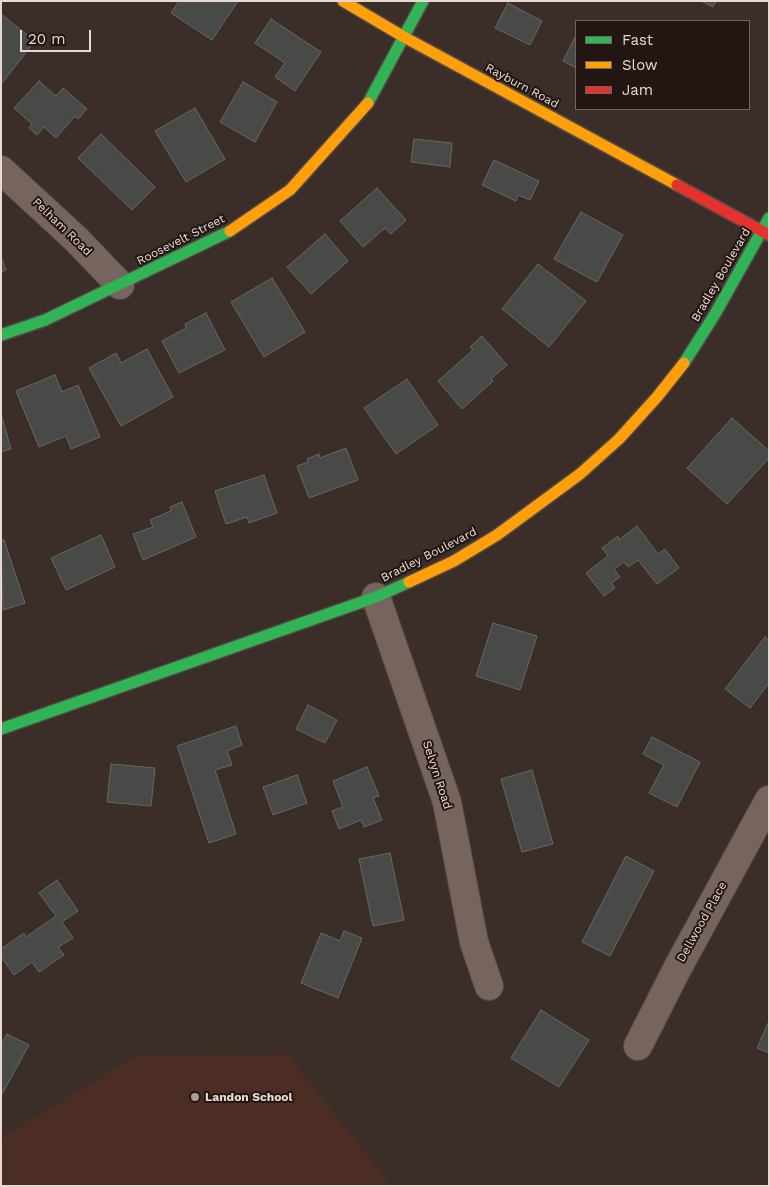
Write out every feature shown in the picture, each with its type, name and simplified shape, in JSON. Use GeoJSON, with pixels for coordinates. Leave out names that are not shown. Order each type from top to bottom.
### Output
{"type":"FeatureCollection","features":[{"type":"Feature","properties":{"kind":"street","name":"Rayburn Road"},"geometry":{"type":"LineString","coordinates":[[342,1],[404,37],[766,233]]}},
{"type":"Feature","properties":{"kind":"street","name":"Roosevelt Street"},"geometry":{"type":"LineString","coordinates":[[1,335],[45,320],[222,237],[290,190],[368,103],[423,1]]}},
{"type":"Feature","properties":{"kind":"street","name":"Pelham Road"},"geometry":{"type":"LineString","coordinates":[[1,170],[76,239],[120,285]]}},
{"type":"Feature","properties":{"kind":"street","name":"Bradley Boulevard"},"geometry":{"type":"LineString","coordinates":[[1,729],[376,597],[454,561],[498,535],[565,487],[619,439],[657,397],[691,353],[766,233],[769,218]]}},
{"type":"Feature","properties":{"kind":"street","name":"Selvyn Road"},"geometry":{"type":"LineString","coordinates":[[376,597],[448,802],[474,942],[488,986]]}},
{"type":"Feature","properties":{"kind":"street","name":"Dellwood Place"},"geometry":{"type":"LineString","coordinates":[[638,1046],[676,969],[769,800]]}},
{"type":"Feature","properties":{"kind":"shaded area","name":"Landon School"},"geometry":{"type":"Polygon","coordinates":[[[287,1054],[392,1186],[1,1186],[1,1138],[138,1055],[287,1054]]]}},
{"type":"Feature","properties":{"kind":"building"},"geometry":{"type":"Polygon","coordinates":[[[179,1],[238,1],[212,40],[171,13],[179,1]]]}},
{"type":"Feature","properties":{"kind":"building"},"geometry":{"type":"Polygon","coordinates":[[[701,1],[716,1],[713,7],[701,1]]]}},
{"type":"Feature","properties":{"kind":"building"},"geometry":{"type":"Polygon","coordinates":[[[508,3],[542,21],[530,45],[495,28],[508,3]]]}},
{"type":"Feature","properties":{"kind":"building"},"geometry":{"type":"Polygon","coordinates":[[[1,14],[35,41],[3,82],[1,81],[1,14]]]}},
{"type":"Feature","properties":{"kind":"building"},"geometry":{"type":"Polygon","coordinates":[[[271,19],[321,52],[295,91],[275,77],[285,63],[255,43],[271,19]]]}},
{"type":"Feature","properties":{"kind":"building"},"geometry":{"type":"Polygon","coordinates":[[[575,37],[575,67],[563,61],[575,37]]]}},
{"type":"Feature","properties":{"kind":"building"},"geometry":{"type":"Polygon","coordinates":[[[39,81],[56,96],[63,88],[87,109],[78,119],[75,116],[56,138],[44,127],[37,135],[29,128],[32,124],[14,108],[39,81]]]}},
{"type":"Feature","properties":{"kind":"building"},"geometry":{"type":"Polygon","coordinates":[[[243,82],[277,102],[255,142],[220,122],[243,82]]]}},
{"type":"Feature","properties":{"kind":"building"},"geometry":{"type":"Polygon","coordinates":[[[195,108],[225,159],[186,182],[155,131],[195,108]]]}},
{"type":"Feature","properties":{"kind":"building"},"geometry":{"type":"Polygon","coordinates":[[[101,134],[155,187],[132,210],[78,158],[101,134]]]}},
{"type":"Feature","properties":{"kind":"building"},"geometry":{"type":"Polygon","coordinates":[[[414,139],[452,143],[450,167],[411,162],[414,139]]]}},
{"type":"Feature","properties":{"kind":"building"},"geometry":{"type":"Polygon","coordinates":[[[494,160],[539,181],[530,200],[518,195],[516,201],[482,185],[494,160]]]}},
{"type":"Feature","properties":{"kind":"building"},"geometry":{"type":"Polygon","coordinates":[[[377,188],[406,220],[391,234],[385,228],[363,247],[340,221],[377,188]]]}},
{"type":"Feature","properties":{"kind":"building"},"geometry":{"type":"Polygon","coordinates":[[[581,212],[623,235],[597,282],[554,259],[581,212]]]}},
{"type":"Feature","properties":{"kind":"building"},"geometry":{"type":"Polygon","coordinates":[[[325,234],[348,261],[311,294],[287,267],[325,234]]]}},
{"type":"Feature","properties":{"kind":"building"},"geometry":{"type":"Polygon","coordinates":[[[1,257],[6,270],[1,272],[1,257]]]}},
{"type":"Feature","properties":{"kind":"building"},"geometry":{"type":"Polygon","coordinates":[[[538,264],[586,301],[549,347],[502,309],[538,264]]]}},
{"type":"Feature","properties":{"kind":"building"},"geometry":{"type":"Polygon","coordinates":[[[272,278],[305,332],[264,357],[231,302],[272,278]]]}},
{"type":"Feature","properties":{"kind":"building"},"geometry":{"type":"Polygon","coordinates":[[[206,313],[225,350],[179,373],[162,341],[186,328],[185,324],[206,313]]]}},
{"type":"Feature","properties":{"kind":"building"},"geometry":{"type":"Polygon","coordinates":[[[482,336],[507,365],[491,379],[493,381],[462,409],[438,381],[473,350],[470,347],[482,336]]]}},
{"type":"Feature","properties":{"kind":"building"},"geometry":{"type":"Polygon","coordinates":[[[147,349],[173,397],[121,426],[89,368],[116,353],[121,363],[147,349]]]}},
{"type":"Feature","properties":{"kind":"building"},"geometry":{"type":"Polygon","coordinates":[[[55,375],[62,392],[78,385],[100,437],[71,449],[66,436],[39,447],[16,391],[55,375]]]}},
{"type":"Feature","properties":{"kind":"building"},"geometry":{"type":"Polygon","coordinates":[[[407,379],[438,425],[396,454],[364,408],[407,379]]]}},
{"type":"Feature","properties":{"kind":"building"},"geometry":{"type":"Polygon","coordinates":[[[1,414],[11,449],[1,452],[1,414]]]}},
{"type":"Feature","properties":{"kind":"building"},"geometry":{"type":"Polygon","coordinates":[[[732,418],[769,451],[769,458],[727,504],[687,468],[732,418]]]}},
{"type":"Feature","properties":{"kind":"building"},"geometry":{"type":"Polygon","coordinates":[[[346,448],[358,480],[309,498],[297,466],[308,462],[307,459],[319,454],[320,458],[346,448]]]}},
{"type":"Feature","properties":{"kind":"building"},"geometry":{"type":"Polygon","coordinates":[[[264,475],[277,513],[249,523],[247,517],[226,524],[215,491],[264,475]]]}},
{"type":"Feature","properties":{"kind":"building"},"geometry":{"type":"Polygon","coordinates":[[[182,502],[196,537],[143,560],[133,534],[153,527],[150,520],[171,511],[170,507],[182,502]]]}},
{"type":"Feature","properties":{"kind":"building"},"geometry":{"type":"Polygon","coordinates":[[[637,526],[658,554],[665,549],[679,568],[657,584],[638,560],[628,567],[624,562],[614,569],[620,577],[611,583],[615,588],[604,596],[586,573],[608,556],[602,548],[618,536],[619,540],[637,526]]]}},
{"type":"Feature","properties":{"kind":"building"},"geometry":{"type":"Polygon","coordinates":[[[101,535],[115,567],[66,590],[51,558],[101,535]]]}},
{"type":"Feature","properties":{"kind":"building"},"geometry":{"type":"Polygon","coordinates":[[[4,540],[25,603],[3,610],[1,541],[4,540]]]}},
{"type":"Feature","properties":{"kind":"building"},"geometry":{"type":"Polygon","coordinates":[[[493,623],[537,636],[520,690],[476,676],[493,623]]]}},
{"type":"Feature","properties":{"kind":"building"},"geometry":{"type":"Polygon","coordinates":[[[765,637],[769,640],[769,683],[750,708],[725,689],[765,637]]]}},
{"type":"Feature","properties":{"kind":"building"},"geometry":{"type":"Polygon","coordinates":[[[308,705],[337,720],[325,743],[296,729],[308,705]]]}},
{"type":"Feature","properties":{"kind":"building"},"geometry":{"type":"Polygon","coordinates":[[[236,726],[242,745],[227,751],[232,765],[215,770],[236,834],[209,843],[177,746],[236,726]]]}},
{"type":"Feature","properties":{"kind":"building"},"geometry":{"type":"Polygon","coordinates":[[[652,737],[700,762],[677,807],[649,793],[664,765],[643,754],[652,737]]]}},
{"type":"Feature","properties":{"kind":"building"},"geometry":{"type":"Polygon","coordinates":[[[111,764],[155,768],[151,806],[107,802],[111,764]]]}},
{"type":"Feature","properties":{"kind":"building"},"geometry":{"type":"Polygon","coordinates":[[[367,767],[379,796],[373,798],[382,820],[364,827],[361,820],[339,829],[332,811],[343,807],[333,781],[367,767]]]}},
{"type":"Feature","properties":{"kind":"building"},"geometry":{"type":"Polygon","coordinates":[[[532,770],[553,844],[522,852],[501,779],[532,770]]]}},
{"type":"Feature","properties":{"kind":"building"},"geometry":{"type":"Polygon","coordinates":[[[297,775],[307,803],[273,815],[263,787],[297,775]]]}},
{"type":"Feature","properties":{"kind":"building"},"geometry":{"type":"Polygon","coordinates":[[[390,853],[404,920],[373,926],[359,859],[390,853]]]}},
{"type":"Feature","properties":{"kind":"building"},"geometry":{"type":"Polygon","coordinates":[[[626,856],[654,871],[610,956],[582,942],[626,856]]]}},
{"type":"Feature","properties":{"kind":"building"},"geometry":{"type":"Polygon","coordinates":[[[57,880],[78,911],[62,922],[73,938],[58,947],[64,955],[39,972],[32,962],[14,975],[1,957],[1,949],[24,933],[26,937],[56,916],[39,893],[57,880]]]}},
{"type":"Feature","properties":{"kind":"building"},"geometry":{"type":"Polygon","coordinates":[[[344,931],[362,938],[338,998],[301,983],[321,933],[340,941],[344,931]]]}},
{"type":"Feature","properties":{"kind":"building"},"geometry":{"type":"Polygon","coordinates":[[[541,1010],[589,1040],[559,1087],[511,1058],[541,1010]]]}},
{"type":"Feature","properties":{"kind":"building"},"geometry":{"type":"Polygon","coordinates":[[[769,1021],[769,1053],[757,1048],[769,1021]]]}},
{"type":"Feature","properties":{"kind":"building"},"geometry":{"type":"Polygon","coordinates":[[[7,1034],[29,1045],[1,1096],[1,1045],[7,1034]]]}},
{"type":"Feature","properties":{"kind":"traffic: fast"},"geometry":{"type":"LineString","coordinates":[[368,103],[423,1]]}},
{"type":"Feature","properties":{"kind":"traffic: fast"},"geometry":{"type":"LineString","coordinates":[[684,363],[715,314],[769,218]]}},
{"type":"Feature","properties":{"kind":"traffic: fast"},"geometry":{"type":"LineString","coordinates":[[1,335],[45,320],[230,231]]}},
{"type":"Feature","properties":{"kind":"traffic: fast"},"geometry":{"type":"LineString","coordinates":[[1,729],[376,597],[409,582]]}},
{"type":"Feature","properties":{"kind":"traffic: slow"},"geometry":{"type":"LineString","coordinates":[[343,1],[404,37],[677,185]]}},
{"type":"Feature","properties":{"kind":"traffic: slow"},"geometry":{"type":"LineString","coordinates":[[230,231],[290,190],[368,103]]}},
{"type":"Feature","properties":{"kind":"traffic: slow"},"geometry":{"type":"LineString","coordinates":[[409,582],[454,561],[497,535],[580,474],[619,439],[657,397],[684,363]]}},
{"type":"Feature","properties":{"kind":"traffic: jam"},"geometry":{"type":"LineString","coordinates":[[677,185],[769,235]]}},
{"type":"Feature","properties":{"kind":"place","name":"Landon School"},"geometry":{"type":"Point","coordinates":[195,1097]}}]}
